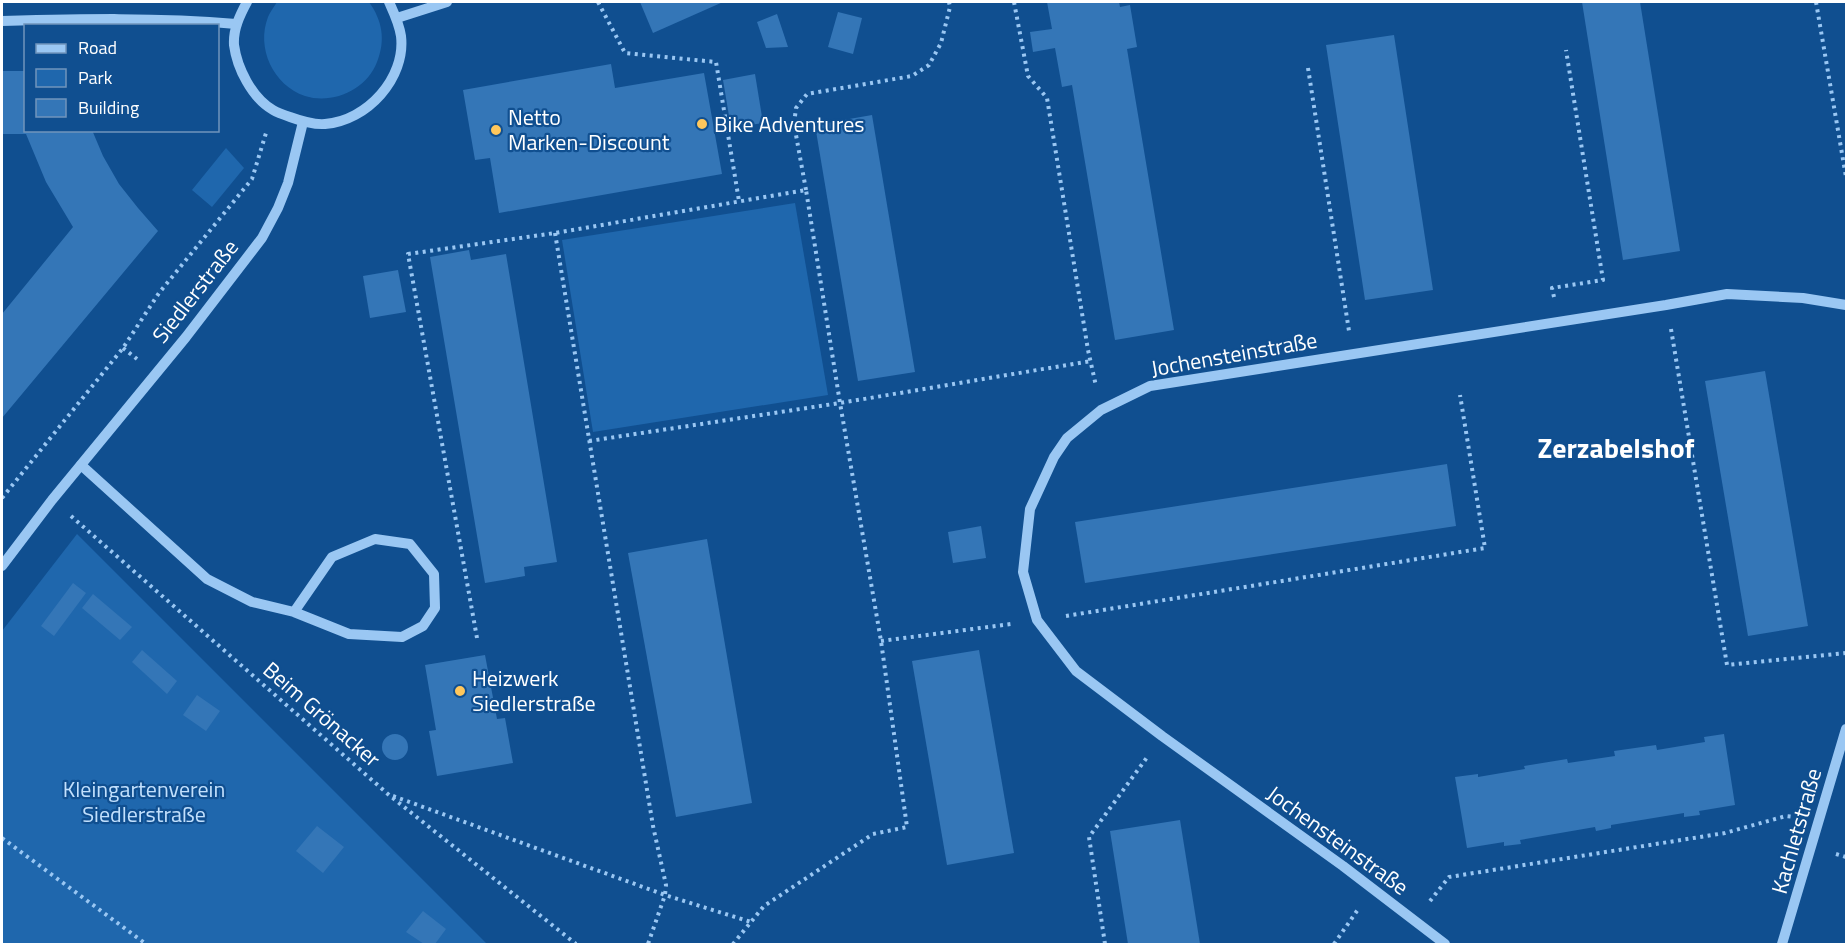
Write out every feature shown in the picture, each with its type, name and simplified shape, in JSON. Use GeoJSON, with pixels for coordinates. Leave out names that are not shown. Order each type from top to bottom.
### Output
{"type":"FeatureCollection","features":[{"type":"Feature","properties":{"kind":"street"},"geometry":{"type":"LineString","coordinates":[[247,2],[236,24],[234,44],[240,69],[253,92],[272,109],[303,122],[325,124],[348,119],[372,105],[390,83],[399,62],[401,38],[397,18],[388,2]]}},
{"type":"Feature","properties":{"kind":"street"},"geometry":{"type":"LineString","coordinates":[[397,18],[447,2]]}},
{"type":"Feature","properties":{"kind":"street"},"geometry":{"type":"LineString","coordinates":[[2,21],[192,20],[236,24]]}},
{"type":"Feature","properties":{"kind":"street","name":"Siedlerstraße"},"geometry":{"type":"LineString","coordinates":[[2,567],[52,500],[186,337],[262,238],[288,183],[303,122]]}},
{"type":"Feature","properties":{"kind":"street","name":"Jochensteinstraße"},"geometry":{"type":"LineString","coordinates":[[1445,945],[1373,888],[1076,671],[1037,620],[1023,572],[1030,509],[1054,457],[1067,438],[1101,410],[1150,386],[1727,294],[1803,298],[1846,305]]}},
{"type":"Feature","properties":{"kind":"street"},"geometry":{"type":"LineString","coordinates":[[81,465],[207,579],[252,602],[294,612],[349,634],[402,637],[423,626],[435,608],[434,574],[410,544],[375,539],[332,557],[294,612]]}},
{"type":"Feature","properties":{"kind":"street","name":"Kachletstraße"},"geometry":{"type":"LineString","coordinates":[[1782,945],[1846,729]]}},
{"type":"Feature","properties":{"kind":"path"},"geometry":{"type":"LineString","coordinates":[[598,2],[625,53],[716,62],[740,201]]}},
{"type":"Feature","properties":{"kind":"path"},"geometry":{"type":"LineString","coordinates":[[733,945],[764,906],[873,834],[907,827],[881,641],[794,124],[796,108],[807,94],[912,76],[929,65],[941,43],[950,7],[949,2]]}},
{"type":"Feature","properties":{"kind":"path"},"geometry":{"type":"LineString","coordinates":[[1014,2],[1028,76],[1047,98],[1101,410]]}},
{"type":"Feature","properties":{"kind":"path"},"geometry":{"type":"LineString","coordinates":[[1816,2],[1846,177]]}},
{"type":"Feature","properties":{"kind":"path"},"geometry":{"type":"LineString","coordinates":[[1558,322],[1552,288],[1603,280],[1566,50]]}},
{"type":"Feature","properties":{"kind":"path"},"geometry":{"type":"LineString","coordinates":[[1308,68],[1353,354]]}},
{"type":"Feature","properties":{"kind":"path"},"geometry":{"type":"LineString","coordinates":[[2,498],[123,348],[159,293],[252,179],[272,109]]}},
{"type":"Feature","properties":{"kind":"path"},"geometry":{"type":"LineString","coordinates":[[477,638],[408,254],[555,233],[806,190]]}},
{"type":"Feature","properties":{"kind":"path"},"geometry":{"type":"LineString","coordinates":[[555,233],[653,826],[666,885],[665,895],[648,945]]}},
{"type":"Feature","properties":{"kind":"path"},"geometry":{"type":"LineString","coordinates":[[1666,305],[1727,665],[1846,653]]}},
{"type":"Feature","properties":{"kind":"path"},"geometry":{"type":"LineString","coordinates":[[589,441],[840,403],[1091,361]]}},
{"type":"Feature","properties":{"kind":"path"},"geometry":{"type":"LineString","coordinates":[[881,641],[1037,620],[1485,548],[1460,394]]}},
{"type":"Feature","properties":{"kind":"path","name":"Beim Grönacker"},"geometry":{"type":"LineString","coordinates":[[52,500],[389,795],[576,945]]}},
{"type":"Feature","properties":{"kind":"path"},"geometry":{"type":"LineString","coordinates":[[1105,945],[1089,837],[1162,736]]}},
{"type":"Feature","properties":{"kind":"path"},"geometry":{"type":"LineString","coordinates":[[389,795],[665,895],[751,922]]}},
{"type":"Feature","properties":{"kind":"path"},"geometry":{"type":"LineString","coordinates":[[1414,920],[1449,877],[1725,833],[1786,816],[1820,819]]}},
{"type":"Feature","properties":{"kind":"path"},"geometry":{"type":"LineString","coordinates":[[2,838],[146,945]]}},
{"type":"Feature","properties":{"kind":"path"},"geometry":{"type":"LineString","coordinates":[[1334,945],[1373,888]]}},
{"type":"Feature","properties":{"kind":"green space"},"geometry":{"type":"Polygon","coordinates":[[[277,2],[369,2],[380,23],[382,38],[380,54],[372,72],[357,87],[337,96],[316,98],[294,91],[276,74],[266,53],[265,29],[268,17],[277,2]]]}},
{"type":"Feature","properties":{"kind":"green space"},"geometry":{"type":"Polygon","coordinates":[[[226,148],[244,168],[212,207],[192,190],[226,148]]]}},
{"type":"Feature","properties":{"kind":"green space"},"geometry":{"type":"Polygon","coordinates":[[[795,203],[828,395],[593,432],[562,240],[795,203]]]}},
{"type":"Feature","properties":{"kind":"green space","name":"Kleingartenverein Siedlerstraße"},"geometry":{"type":"Polygon","coordinates":[[[77,534],[487,944],[2,944],[2,631],[77,534]]]}},
{"type":"Feature","properties":{"kind":"building"},"geometry":{"type":"Polygon","coordinates":[[[640,2],[723,2],[653,33],[640,2]]]}},
{"type":"Feature","properties":{"kind":"building"},"geometry":{"type":"Polygon","coordinates":[[[1047,2],[1119,2],[1120,7],[1130,5],[1137,47],[1127,49],[1174,330],[1115,340],[1072,85],[1062,87],[1055,48],[1033,52],[1030,32],[1052,29],[1047,2]]]}},
{"type":"Feature","properties":{"kind":"building"},"geometry":{"type":"Polygon","coordinates":[[[1582,2],[1640,2],[1680,251],[1623,260],[1582,2]]]}},
{"type":"Feature","properties":{"kind":"building"},"geometry":{"type":"Polygon","coordinates":[[[838,12],[862,18],[853,54],[828,47],[838,12]]]}},
{"type":"Feature","properties":{"kind":"building"},"geometry":{"type":"Polygon","coordinates":[[[777,14],[788,47],[766,48],[757,22],[777,14]]]}},
{"type":"Feature","properties":{"kind":"building"},"geometry":{"type":"Polygon","coordinates":[[[1394,35],[1433,290],[1365,300],[1326,45],[1394,35]]]}},
{"type":"Feature","properties":{"kind":"building"},"geometry":{"type":"Polygon","coordinates":[[[611,64],[615,88],[704,73],[722,174],[499,213],[490,158],[475,160],[463,90],[611,64]]]}},
{"type":"Feature","properties":{"kind":"building"},"geometry":{"type":"Polygon","coordinates":[[[2,71],[24,71],[24,132],[93,132],[119,184],[158,231],[2,418],[2,314],[73,227],[46,182],[26,134],[2,134],[2,71]]]}},
{"type":"Feature","properties":{"kind":"building"},"geometry":{"type":"Polygon","coordinates":[[[755,74],[763,123],[731,128],[723,80],[755,74]]]}},
{"type":"Feature","properties":{"kind":"building"},"geometry":{"type":"Polygon","coordinates":[[[872,115],[915,372],[858,381],[815,125],[872,115]]]}},
{"type":"Feature","properties":{"kind":"building"},"geometry":{"type":"Polygon","coordinates":[[[469,250],[471,260],[506,254],[557,562],[524,567],[525,576],[485,583],[430,257],[469,250]]]}},
{"type":"Feature","properties":{"kind":"building"},"geometry":{"type":"Polygon","coordinates":[[[398,270],[406,312],[370,318],[363,276],[398,270]]]}},
{"type":"Feature","properties":{"kind":"building"},"geometry":{"type":"Polygon","coordinates":[[[1765,371],[1808,626],[1748,636],[1705,381],[1765,371]]]}},
{"type":"Feature","properties":{"kind":"building"},"geometry":{"type":"Polygon","coordinates":[[[1447,464],[1456,526],[1085,583],[1075,522],[1447,464]]]}},
{"type":"Feature","properties":{"kind":"building"},"geometry":{"type":"Polygon","coordinates":[[[981,526],[986,558],[953,563],[948,532],[981,526]]]}},
{"type":"Feature","properties":{"kind":"building"},"geometry":{"type":"Polygon","coordinates":[[[707,539],[752,803],[676,817],[628,553],[707,539]]]}},
{"type":"Feature","properties":{"kind":"building"},"geometry":{"type":"Polygon","coordinates":[[[73,583],[86,593],[54,636],[41,626],[73,583]]]}},
{"type":"Feature","properties":{"kind":"building"},"geometry":{"type":"Polygon","coordinates":[[[93,594],[132,627],[120,640],[82,608],[93,594]]]}},
{"type":"Feature","properties":{"kind":"building"},"geometry":{"type":"Polygon","coordinates":[[[142,650],[177,681],[167,694],[132,662],[142,650]]]}},
{"type":"Feature","properties":{"kind":"building"},"geometry":{"type":"Polygon","coordinates":[[[979,650],[1014,853],[947,865],[912,661],[979,650]]]}},
{"type":"Feature","properties":{"kind":"building","name":"Heizwerk Siedlerstraße"},"geometry":{"type":"Polygon","coordinates":[[[485,655],[497,719],[505,718],[513,763],[437,776],[429,731],[436,730],[425,665],[485,655]]]}},
{"type":"Feature","properties":{"kind":"building"},"geometry":{"type":"Polygon","coordinates":[[[197,695],[220,711],[206,731],[183,715],[197,695]]]}},
{"type":"Feature","properties":{"kind":"building"},"geometry":{"type":"Polygon","coordinates":[[[395,734],[404,738],[408,747],[404,756],[395,760],[386,756],[382,747],[386,738],[395,734]]]}},
{"type":"Feature","properties":{"kind":"building"},"geometry":{"type":"Polygon","coordinates":[[[1724,734],[1735,805],[1699,811],[1700,815],[1684,817],[1684,813],[1611,825],[1611,828],[1596,831],[1595,827],[1520,840],[1521,844],[1504,846],[1504,842],[1467,848],[1455,777],[1478,774],[1478,777],[1567,759],[1568,763],[1615,756],[1614,751],[1656,745],[1657,750],[1705,742],[1704,737],[1724,734]]]}},
{"type":"Feature","properties":{"kind":"building"},"geometry":{"type":"Polygon","coordinates":[[[1180,820],[1200,944],[1128,944],[1110,831],[1180,820]]]}},
{"type":"Feature","properties":{"kind":"building"},"geometry":{"type":"Polygon","coordinates":[[[317,826],[344,847],[323,873],[296,851],[317,826]]]}},
{"type":"Feature","properties":{"kind":"building"},"geometry":{"type":"Polygon","coordinates":[[[423,911],[446,929],[435,944],[424,944],[406,932],[423,911]]]}},
{"type":"Feature","properties":{"kind":"place","name":"Bike Adventures"},"geometry":{"type":"Point","coordinates":[702,124]}},
{"type":"Feature","properties":{"kind":"place","name":"Netto Marken-Discount"},"geometry":{"type":"Point","coordinates":[496,130]}},
{"type":"Feature","properties":{"kind":"place","name":"Heizwerk Siedlerstraße"},"geometry":{"type":"Point","coordinates":[460,691]}},
{"type":"Feature","properties":{"kind":"district","name":"Zerzabelshof"},"geometry":{"type":"Point","coordinates":[1616,448]}}]}
